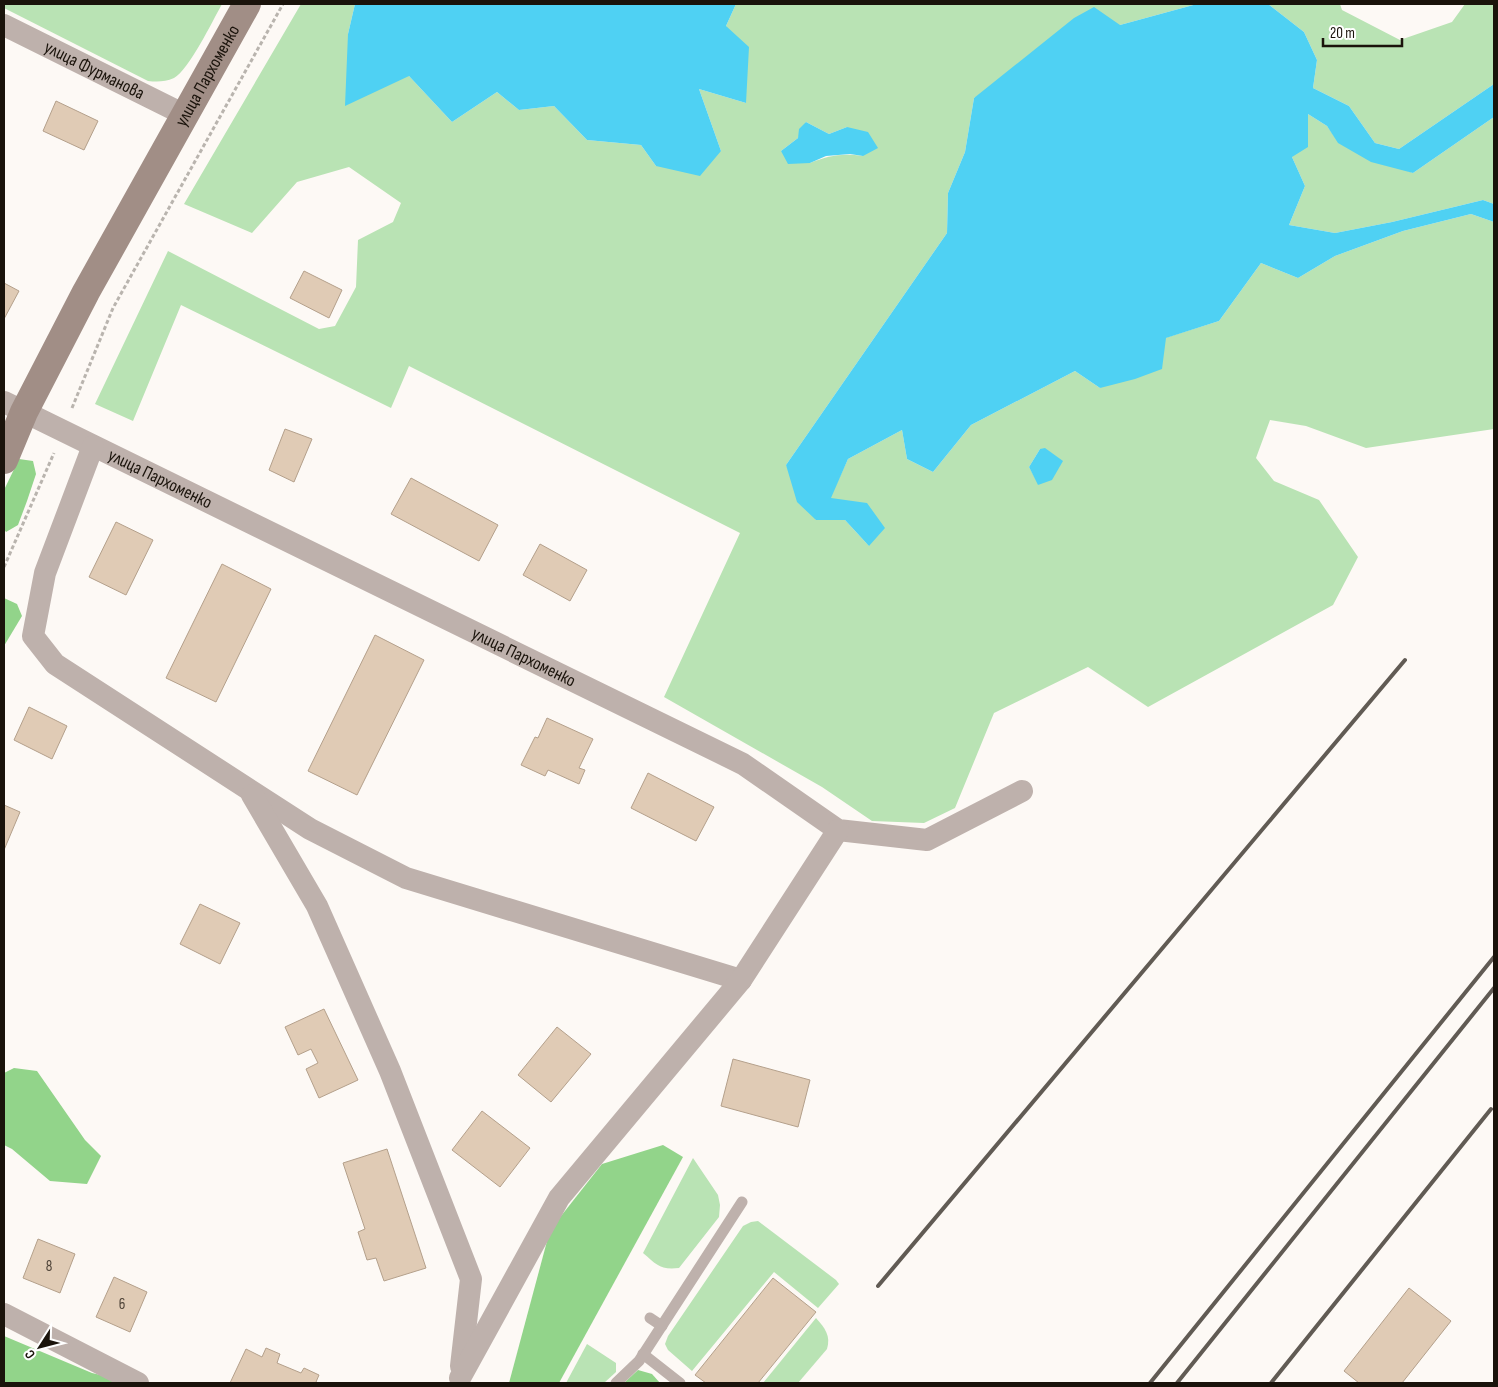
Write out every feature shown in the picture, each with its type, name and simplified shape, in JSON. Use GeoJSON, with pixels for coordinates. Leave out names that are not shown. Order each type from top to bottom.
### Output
{"type":"FeatureCollection","features":[{"type":"Feature","properties":{"kind":"street","name":"улица Пархоменко"},"geometry":{"type":"LineString","coordinates":[[4,460],[14,407],[86,292],[247,4]]}},
{"type":"Feature","properties":{"kind":"street","name":"улица Фурманова"},"geometry":{"type":"LineString","coordinates":[[4,25],[185,115]]}},
{"type":"Feature","properties":{"kind":"street","name":"улица Пархоменко"},"geometry":{"type":"LineString","coordinates":[[14,407],[743,764],[838,830],[927,840],[1022,791]]}},
{"type":"Feature","properties":{"kind":"street"},"geometry":{"type":"LineString","coordinates":[[93,446],[46,573],[33,636],[55,664],[310,829],[406,878],[742,980]]}},
{"type":"Feature","properties":{"kind":"street"},"geometry":{"type":"LineString","coordinates":[[249,790],[317,906],[390,1071],[471,1279],[459,1380]]}},
{"type":"Feature","properties":{"kind":"street"},"geometry":{"type":"LineString","coordinates":[[459,1380],[559,1198],[742,980],[838,830]]}},
{"type":"Feature","properties":{"kind":"street"},"geometry":{"type":"LineString","coordinates":[[4,1314],[138,1383]]}},
{"type":"Feature","properties":{"kind":"lane"},"geometry":{"type":"LineString","coordinates":[[616,1383],[639,1361],[742,1202]]}},
{"type":"Feature","properties":{"kind":"lane"},"geometry":{"type":"LineString","coordinates":[[650,1318],[662,1326]]}},
{"type":"Feature","properties":{"kind":"lane"},"geometry":{"type":"LineString","coordinates":[[643,1354],[680,1383]]}},
{"type":"Feature","properties":{"kind":"path"},"geometry":{"type":"LineString","coordinates":[[4,567],[63,432],[113,308],[283,4]]}},
{"type":"Feature","properties":{"kind":"green space"},"geometry":{"type":"Polygon","coordinates":[[[4,4],[222,4],[187,65],[174,78],[158,82],[148,81],[4,8],[4,4]]]}},
{"type":"Feature","properties":{"kind":"green space"},"geometry":{"type":"Polygon","coordinates":[[[301,4],[355,4],[348,34],[409,76],[452,122],[497,92],[519,110],[554,106],[587,140],[641,145],[656,166],[721,151],[699,89],[746,103],[726,26],[736,4],[1197,4],[1120,25],[974,98],[965,152],[948,193],[947,233],[786,465],[816,520],[845,520],[869,546],[830,498],[848,459],[902,430],[907,459],[933,472],[971,425],[1075,371],[1100,388],[1165,338],[1219,321],[1261,263],[1298,278],[1335,256],[1403,231],[1471,214],[1494,222],[1494,429],[1366,448],[1306,426],[1270,420],[1256,458],[1274,481],[1319,500],[1358,557],[1333,605],[1148,707],[1088,667],[994,713],[955,808],[924,823],[872,821],[822,787],[664,697],[740,533],[409,366],[391,408],[181,305],[133,421],[95,404],[168,251],[319,329],[335,326],[356,287],[358,240],[393,222],[401,203],[349,167],[297,182],[252,233],[184,204],[301,4]],[[806,122],[798,138],[781,151],[810,163],[836,155],[863,156],[847,127],[829,134],[806,122]],[[1040,449],[1029,467],[1039,485],[1040,449]]]}},
{"type":"Feature","properties":{"kind":"green space"},"geometry":{"type":"Polygon","coordinates":[[[1268,4],[1340,4],[1342,10],[1400,40],[1452,22],[1465,4],[1494,4],[1494,84],[1399,149],[1375,143],[1349,106],[1313,88],[1317,60],[1304,32],[1268,4]]]}},
{"type":"Feature","properties":{"kind":"green space"},"geometry":{"type":"Polygon","coordinates":[[[1308,114],[1327,126],[1339,143],[1413,173],[1494,117],[1494,204],[1483,200],[1392,222],[1335,233],[1289,225],[1305,186],[1292,157],[1308,114]]]}},
{"type":"Feature","properties":{"kind":"green space"},"geometry":{"type":"Polygon","coordinates":[[[19,459],[33,461],[36,474],[18,525],[6,532],[4,529],[4,490],[19,459]]]}},
{"type":"Feature","properties":{"kind":"green space"},"geometry":{"type":"Polygon","coordinates":[[[4,598],[17,604],[22,616],[4,646],[4,598]]]}},
{"type":"Feature","properties":{"kind":"green space"},"geometry":{"type":"Polygon","coordinates":[[[14,1068],[37,1071],[85,1140],[101,1156],[87,1184],[50,1181],[12,1149],[4,1145],[4,1073],[14,1068]]]}},
{"type":"Feature","properties":{"kind":"green space"},"geometry":{"type":"Polygon","coordinates":[[[663,1145],[683,1157],[559,1383],[509,1383],[550,1230],[602,1164],[663,1145]]]}},
{"type":"Feature","properties":{"kind":"green space"},"geometry":{"type":"Polygon","coordinates":[[[693,1158],[718,1195],[720,1205],[719,1217],[679,1268],[663,1267],[656,1264],[643,1253],[693,1158]]]}},
{"type":"Feature","properties":{"kind":"green space"},"geometry":{"type":"Polygon","coordinates":[[[758,1221],[839,1284],[818,1308],[774,1272],[692,1371],[668,1350],[665,1344],[668,1336],[743,1226],[758,1221]]]}},
{"type":"Feature","properties":{"kind":"green space"},"geometry":{"type":"Polygon","coordinates":[[[816,1318],[826,1332],[828,1340],[827,1349],[798,1383],[763,1383],[816,1318]]]}},
{"type":"Feature","properties":{"kind":"green space"},"geometry":{"type":"Polygon","coordinates":[[[4,1336],[92,1373],[135,1383],[4,1383],[4,1336]]]}},
{"type":"Feature","properties":{"kind":"green space"},"geometry":{"type":"Polygon","coordinates":[[[587,1344],[616,1363],[616,1372],[604,1383],[566,1383],[587,1344]]]}},
{"type":"Feature","properties":{"kind":"green space"},"geometry":{"type":"Polygon","coordinates":[[[638,1370],[652,1374],[660,1383],[624,1383],[638,1370]]]}},
{"type":"Feature","properties":{"kind":"water"},"geometry":{"type":"Polygon","coordinates":[[[355,4],[736,4],[726,26],[749,47],[746,103],[699,89],[721,151],[700,176],[656,166],[641,145],[587,140],[554,106],[519,110],[497,92],[452,122],[409,76],[345,106],[348,34],[355,4]]]}},
{"type":"Feature","properties":{"kind":"water"},"geometry":{"type":"Polygon","coordinates":[[[1197,4],[1268,4],[1304,32],[1317,60],[1313,88],[1349,106],[1375,143],[1399,149],[1494,84],[1494,117],[1413,173],[1371,162],[1338,143],[1327,126],[1308,114],[1308,147],[1292,157],[1305,186],[1289,225],[1335,233],[1392,222],[1483,200],[1494,204],[1494,222],[1471,214],[1403,231],[1335,256],[1298,278],[1261,263],[1219,321],[1166,338],[1162,369],[1135,379],[1100,388],[1075,371],[971,425],[933,472],[907,459],[902,430],[848,459],[831,498],[867,503],[885,528],[869,546],[845,520],[816,520],[797,502],[786,465],[947,233],[948,193],[965,152],[974,98],[1074,18],[1094,7],[1120,25],[1197,4]]]}},
{"type":"Feature","properties":{"kind":"water"},"geometry":{"type":"Polygon","coordinates":[[[806,122],[829,134],[847,127],[868,132],[878,148],[863,156],[850,154],[826,156],[810,163],[788,164],[781,151],[798,138],[799,129],[806,122]]]}},
{"type":"Feature","properties":{"kind":"water"},"geometry":{"type":"Polygon","coordinates":[[[1045,448],[1063,461],[1052,480],[1038,485],[1029,467],[1040,449],[1045,448]]]}},
{"type":"Feature","properties":{"kind":"building"},"geometry":{"type":"Polygon","coordinates":[[[56,101],[98,121],[84,150],[43,131],[56,101]]]}},
{"type":"Feature","properties":{"kind":"building"},"geometry":{"type":"Polygon","coordinates":[[[304,271],[342,290],[329,318],[290,298],[304,271]]]}},
{"type":"Feature","properties":{"kind":"building"},"geometry":{"type":"Polygon","coordinates":[[[4,283],[19,291],[4,319],[4,283]]]}},
{"type":"Feature","properties":{"kind":"building"},"geometry":{"type":"Polygon","coordinates":[[[285,429],[312,439],[294,482],[269,470],[285,429]]]}},
{"type":"Feature","properties":{"kind":"building"},"geometry":{"type":"Polygon","coordinates":[[[411,478],[498,525],[479,561],[391,514],[411,478]]]}},
{"type":"Feature","properties":{"kind":"building"},"geometry":{"type":"Polygon","coordinates":[[[116,522],[153,540],[126,595],[89,577],[116,522]]]}},
{"type":"Feature","properties":{"kind":"building"},"geometry":{"type":"Polygon","coordinates":[[[540,544],[587,570],[570,601],[523,575],[540,544]]]}},
{"type":"Feature","properties":{"kind":"building"},"geometry":{"type":"Polygon","coordinates":[[[222,564],[271,589],[216,702],[166,678],[222,564]]]}},
{"type":"Feature","properties":{"kind":"building"},"geometry":{"type":"Polygon","coordinates":[[[375,635],[424,660],[357,795],[308,771],[375,635]]]}},
{"type":"Feature","properties":{"kind":"building"},"geometry":{"type":"Polygon","coordinates":[[[29,707],[67,726],[52,759],[14,740],[29,707]]]}},
{"type":"Feature","properties":{"kind":"building"},"geometry":{"type":"Polygon","coordinates":[[[547,718],[593,739],[579,768],[585,770],[579,784],[548,770],[545,776],[521,765],[535,737],[538,738],[547,718]]]}},
{"type":"Feature","properties":{"kind":"building"},"geometry":{"type":"Polygon","coordinates":[[[648,773],[714,807],[696,841],[631,808],[648,773]]]}},
{"type":"Feature","properties":{"kind":"building"},"geometry":{"type":"Polygon","coordinates":[[[4,805],[20,812],[4,850],[4,805]]]}},
{"type":"Feature","properties":{"kind":"building"},"geometry":{"type":"Polygon","coordinates":[[[200,904],[240,923],[220,964],[180,944],[200,904]]]}},
{"type":"Feature","properties":{"kind":"building"},"geometry":{"type":"Polygon","coordinates":[[[324,1009],[358,1080],[319,1098],[306,1069],[318,1063],[311,1049],[298,1055],[285,1027],[324,1009]]]}},
{"type":"Feature","properties":{"kind":"building"},"geometry":{"type":"Polygon","coordinates":[[[557,1027],[591,1054],[551,1102],[518,1075],[557,1027]]]}},
{"type":"Feature","properties":{"kind":"building"},"geometry":{"type":"Polygon","coordinates":[[[733,1059],[810,1080],[798,1127],[721,1106],[733,1059]]]}},
{"type":"Feature","properties":{"kind":"building"},"geometry":{"type":"Polygon","coordinates":[[[482,1111],[530,1148],[500,1187],[452,1150],[482,1111]]]}},
{"type":"Feature","properties":{"kind":"building"},"geometry":{"type":"Polygon","coordinates":[[[387,1149],[426,1268],[384,1281],[376,1258],[367,1260],[358,1232],[365,1229],[343,1163],[387,1149]]]}},
{"type":"Feature","properties":{"kind":"building"},"geometry":{"type":"Polygon","coordinates":[[[38,1239],[75,1254],[60,1293],[23,1278],[38,1239]]]}},
{"type":"Feature","properties":{"kind":"building"},"geometry":{"type":"Polygon","coordinates":[[[114,1277],[147,1292],[130,1332],[96,1317],[114,1277]]]}},
{"type":"Feature","properties":{"kind":"building"},"geometry":{"type":"Polygon","coordinates":[[[773,1278],[816,1312],[758,1383],[706,1383],[695,1375],[773,1278]]]}},
{"type":"Feature","properties":{"kind":"building"},"geometry":{"type":"Polygon","coordinates":[[[1409,1288],[1451,1321],[1402,1383],[1359,1383],[1344,1371],[1409,1288]]]}},
{"type":"Feature","properties":{"kind":"building"},"geometry":{"type":"Polygon","coordinates":[[[266,1348],[280,1354],[277,1363],[301,1373],[304,1368],[319,1375],[316,1382],[319,1383],[230,1383],[246,1349],[262,1357],[266,1348]]]}},
{"type":"Feature","properties":{"kind":"railway"},"geometry":{"type":"LineString","coordinates":[[878,1286],[1405,660]]}},
{"type":"Feature","properties":{"kind":"railway"},"geometry":{"type":"LineString","coordinates":[[1150,1383],[1494,957]]}},
{"type":"Feature","properties":{"kind":"railway"},"geometry":{"type":"LineString","coordinates":[[1177,1383],[1494,988]]}},
{"type":"Feature","properties":{"kind":"railway"},"geometry":{"type":"LineString","coordinates":[[1271,1383],[1491,1109]]}}]}
